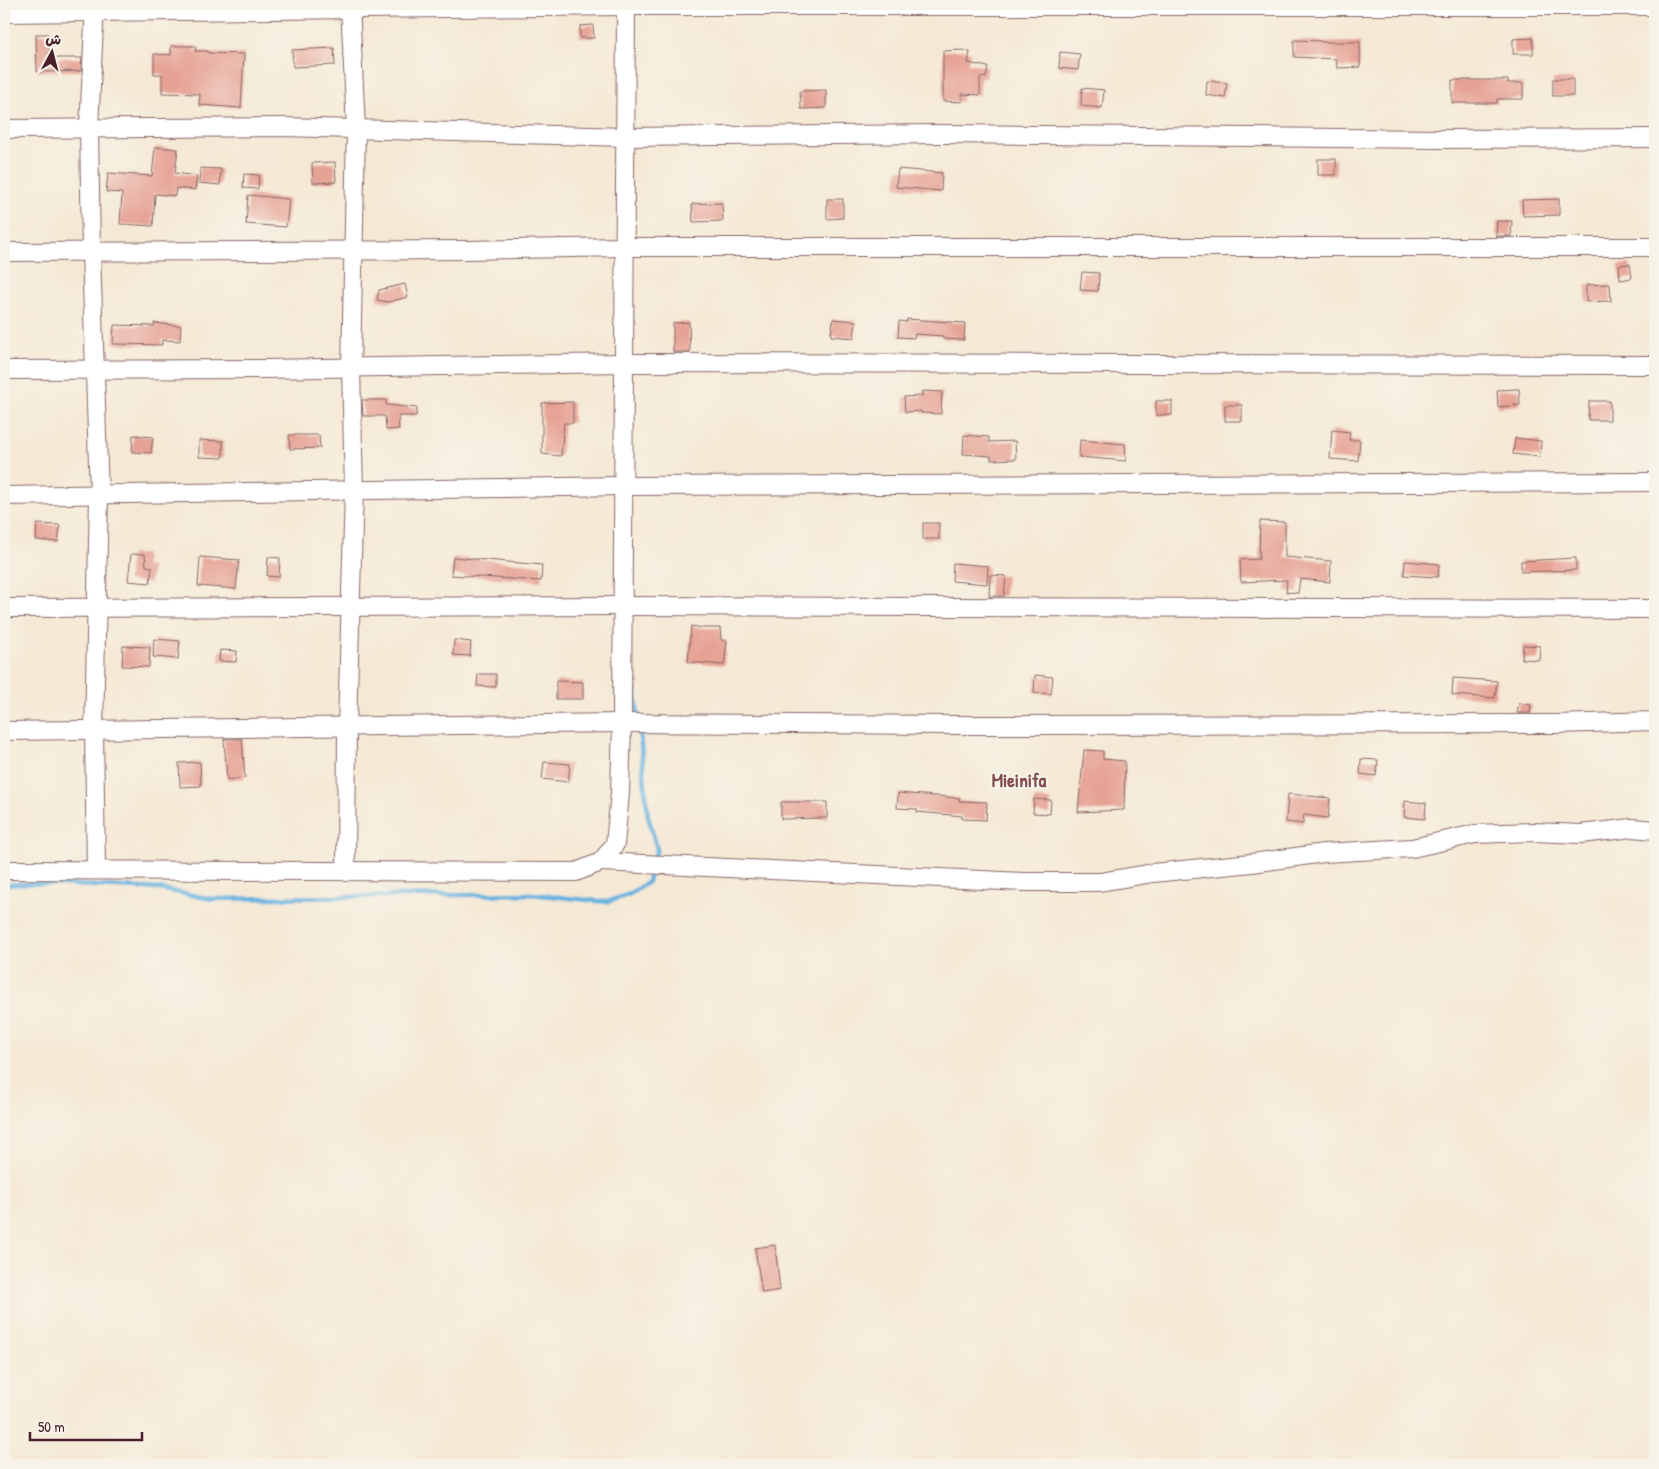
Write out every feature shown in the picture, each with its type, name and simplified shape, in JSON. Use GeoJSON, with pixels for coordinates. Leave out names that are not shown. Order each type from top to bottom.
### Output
{"type":"FeatureCollection","features":[{"type":"Feature","properties":{"kind":"street"},"geometry":{"type":"LineString","coordinates":[[601,862],[615,844],[620,793],[626,5]]}},
{"type":"Feature","properties":{"kind":"street"},"geometry":{"type":"LineString","coordinates":[[4,13],[95,8],[350,6],[1655,6]]}},
{"type":"Feature","properties":{"kind":"street"},"geometry":{"type":"LineString","coordinates":[[346,872],[347,727],[354,491],[351,368],[356,129],[350,6]]}},
{"type":"Feature","properties":{"kind":"street"},"geometry":{"type":"LineString","coordinates":[[95,8],[89,128],[99,495],[94,730],[96,870]]}},
{"type":"Feature","properties":{"kind":"street"},"geometry":{"type":"LineString","coordinates":[[4,129],[284,127],[625,137],[942,134],[1441,139],[1655,138]]}},
{"type":"Feature","properties":{"kind":"street"},"geometry":{"type":"LineString","coordinates":[[4,252],[624,247],[1655,247]]}},
{"type":"Feature","properties":{"kind":"street"},"geometry":{"type":"LineString","coordinates":[[4,370],[351,368],[624,363],[1655,365]]}},
{"type":"Feature","properties":{"kind":"street"},"geometry":{"type":"LineString","coordinates":[[4,496],[623,486],[1655,482]]}},
{"type":"Feature","properties":{"kind":"street"},"geometry":{"type":"LineString","coordinates":[[4,608],[622,606],[1655,610]]}},
{"type":"Feature","properties":{"kind":"street"},"geometry":{"type":"LineString","coordinates":[[4,731],[622,723],[965,725],[1556,724],[1655,722]]}},
{"type":"Feature","properties":{"kind":"street"},"geometry":{"type":"LineString","coordinates":[[4,870],[576,872],[601,862],[988,881],[1100,882],[1152,873],[1252,864],[1324,853],[1412,848],[1475,834],[1534,832],[1581,834],[1632,828],[1655,830]]}},
{"type":"Feature","properties":{"kind":"building"},"geometry":{"type":"Polygon","coordinates":[[[593,25],[594,38],[580,38],[580,26],[593,25]]]}},
{"type":"Feature","properties":{"kind":"building"},"geometry":{"type":"Polygon","coordinates":[[[36,34],[48,34],[49,58],[82,58],[81,71],[37,72],[36,34]]]}},
{"type":"Feature","properties":{"kind":"building"},"geometry":{"type":"Polygon","coordinates":[[[1533,38],[1533,54],[1513,54],[1513,39],[1533,38]]]}},
{"type":"Feature","properties":{"kind":"building"},"geometry":{"type":"Polygon","coordinates":[[[1294,40],[1360,42],[1360,67],[1337,68],[1336,59],[1294,57],[1294,40]]]}},
{"type":"Feature","properties":{"kind":"building"},"geometry":{"type":"Polygon","coordinates":[[[171,46],[196,46],[195,51],[208,51],[208,53],[244,54],[241,108],[199,105],[200,94],[162,93],[162,74],[154,74],[154,54],[171,55],[171,46]]]}},
{"type":"Feature","properties":{"kind":"building"},"geometry":{"type":"Polygon","coordinates":[[[334,48],[335,65],[293,67],[292,50],[334,48]]]}},
{"type":"Feature","properties":{"kind":"building"},"geometry":{"type":"Polygon","coordinates":[[[962,50],[970,52],[968,63],[988,67],[986,78],[980,77],[980,95],[962,94],[962,102],[943,101],[943,51],[962,50]]]}},
{"type":"Feature","properties":{"kind":"building"},"geometry":{"type":"Polygon","coordinates":[[[1060,52],[1080,54],[1078,70],[1059,68],[1060,52]]]}},
{"type":"Feature","properties":{"kind":"building"},"geometry":{"type":"Polygon","coordinates":[[[1553,79],[1573,79],[1573,96],[1553,96],[1553,79]]]}},
{"type":"Feature","properties":{"kind":"building"},"geometry":{"type":"Polygon","coordinates":[[[1452,80],[1508,80],[1508,83],[1523,83],[1523,99],[1497,99],[1497,103],[1452,103],[1452,80]]]}},
{"type":"Feature","properties":{"kind":"building"},"geometry":{"type":"Polygon","coordinates":[[[1207,81],[1227,83],[1225,98],[1206,95],[1207,81]]]}},
{"type":"Feature","properties":{"kind":"building"},"geometry":{"type":"Polygon","coordinates":[[[1082,88],[1104,90],[1102,108],[1081,106],[1082,88]]]}},
{"type":"Feature","properties":{"kind":"building"},"geometry":{"type":"Polygon","coordinates":[[[826,90],[826,108],[801,109],[800,91],[826,90]]]}},
{"type":"Feature","properties":{"kind":"building"},"geometry":{"type":"Polygon","coordinates":[[[155,147],[178,149],[175,173],[197,176],[195,190],[176,188],[175,196],[155,194],[153,226],[120,224],[122,193],[106,192],[108,173],[152,176],[155,147]]]}},
{"type":"Feature","properties":{"kind":"building"},"geometry":{"type":"Polygon","coordinates":[[[1318,159],[1336,159],[1336,175],[1318,175],[1318,159]]]}},
{"type":"Feature","properties":{"kind":"building"},"geometry":{"type":"Polygon","coordinates":[[[335,162],[336,182],[313,183],[312,163],[335,162]]]}},
{"type":"Feature","properties":{"kind":"building"},"geometry":{"type":"Polygon","coordinates":[[[200,168],[221,169],[220,185],[199,183],[200,168]]]}},
{"type":"Feature","properties":{"kind":"building"},"geometry":{"type":"Polygon","coordinates":[[[898,169],[942,173],[941,191],[896,187],[898,169]]]}},
{"type":"Feature","properties":{"kind":"building"},"geometry":{"type":"Polygon","coordinates":[[[244,174],[259,175],[258,189],[243,188],[244,174]]]}},
{"type":"Feature","properties":{"kind":"building"},"geometry":{"type":"Polygon","coordinates":[[[248,195],[289,199],[286,227],[246,224],[248,195]]]}},
{"type":"Feature","properties":{"kind":"building"},"geometry":{"type":"Polygon","coordinates":[[[827,199],[843,199],[843,218],[827,219],[827,199]]]}},
{"type":"Feature","properties":{"kind":"building"},"geometry":{"type":"Polygon","coordinates":[[[1559,199],[1559,215],[1523,216],[1522,200],[1559,199]]]}},
{"type":"Feature","properties":{"kind":"building"},"geometry":{"type":"Polygon","coordinates":[[[722,203],[723,221],[693,222],[692,204],[722,203]]]}},
{"type":"Feature","properties":{"kind":"building"},"geometry":{"type":"Polygon","coordinates":[[[1497,221],[1512,221],[1511,236],[1496,236],[1497,221]]]}},
{"type":"Feature","properties":{"kind":"building"},"geometry":{"type":"Polygon","coordinates":[[[1630,264],[1632,278],[1620,280],[1619,265],[1630,264]]]}},
{"type":"Feature","properties":{"kind":"building"},"geometry":{"type":"Polygon","coordinates":[[[1082,272],[1099,273],[1098,291],[1080,290],[1082,272]]]}},
{"type":"Feature","properties":{"kind":"building"},"geometry":{"type":"Polygon","coordinates":[[[405,284],[408,297],[388,302],[377,300],[379,290],[405,284]]]}},
{"type":"Feature","properties":{"kind":"building"},"geometry":{"type":"Polygon","coordinates":[[[1610,284],[1611,301],[1586,302],[1586,285],[1610,284]]]}},
{"type":"Feature","properties":{"kind":"building"},"geometry":{"type":"Polygon","coordinates":[[[833,319],[856,321],[854,338],[831,336],[833,319]]]}},
{"type":"Feature","properties":{"kind":"building"},"geometry":{"type":"Polygon","coordinates":[[[907,319],[965,323],[964,340],[943,339],[943,336],[915,334],[914,338],[898,337],[899,321],[907,322],[907,319]]]}},
{"type":"Feature","properties":{"kind":"building"},"geometry":{"type":"Polygon","coordinates":[[[689,322],[690,352],[673,352],[673,323],[689,322]]]}},
{"type":"Feature","properties":{"kind":"building"},"geometry":{"type":"Polygon","coordinates":[[[154,323],[181,326],[180,341],[162,340],[162,345],[113,344],[114,325],[154,326],[154,323]]]}},
{"type":"Feature","properties":{"kind":"building"},"geometry":{"type":"Polygon","coordinates":[[[1519,389],[1520,405],[1498,407],[1497,390],[1519,389]]]}},
{"type":"Feature","properties":{"kind":"building"},"geometry":{"type":"Polygon","coordinates":[[[922,391],[942,392],[941,414],[921,413],[921,411],[905,412],[904,397],[922,396],[922,391]]]}},
{"type":"Feature","properties":{"kind":"building"},"geometry":{"type":"Polygon","coordinates":[[[362,400],[386,400],[386,405],[417,408],[416,416],[398,416],[399,429],[386,430],[385,416],[363,416],[362,400]]]}},
{"type":"Feature","properties":{"kind":"building"},"geometry":{"type":"Polygon","coordinates":[[[1156,401],[1172,401],[1172,415],[1156,415],[1156,401]]]}},
{"type":"Feature","properties":{"kind":"building"},"geometry":{"type":"Polygon","coordinates":[[[1589,401],[1610,401],[1610,420],[1588,420],[1589,401]]]}},
{"type":"Feature","properties":{"kind":"building"},"geometry":{"type":"Polygon","coordinates":[[[573,402],[573,423],[564,423],[561,456],[542,454],[542,403],[573,402]]]}},
{"type":"Feature","properties":{"kind":"building"},"geometry":{"type":"Polygon","coordinates":[[[1225,405],[1242,405],[1242,421],[1225,421],[1225,405]]]}},
{"type":"Feature","properties":{"kind":"building"},"geometry":{"type":"Polygon","coordinates":[[[1332,430],[1350,432],[1349,440],[1360,440],[1358,461],[1330,459],[1332,430]]]}},
{"type":"Feature","properties":{"kind":"building"},"geometry":{"type":"Polygon","coordinates":[[[133,435],[153,437],[151,453],[132,452],[133,435]]]}},
{"type":"Feature","properties":{"kind":"building"},"geometry":{"type":"Polygon","coordinates":[[[289,435],[319,435],[320,448],[290,449],[289,435]]]}},
{"type":"Feature","properties":{"kind":"building"},"geometry":{"type":"Polygon","coordinates":[[[964,435],[989,437],[989,442],[1015,441],[1016,459],[991,460],[991,456],[963,454],[964,435]]]}},
{"type":"Feature","properties":{"kind":"building"},"geometry":{"type":"Polygon","coordinates":[[[1515,438],[1541,441],[1540,457],[1513,454],[1515,438]]]}},
{"type":"Feature","properties":{"kind":"building"},"geometry":{"type":"Polygon","coordinates":[[[199,440],[223,441],[223,458],[199,457],[199,440]]]}},
{"type":"Feature","properties":{"kind":"building"},"geometry":{"type":"Polygon","coordinates":[[[1080,440],[1125,444],[1126,461],[1079,457],[1080,440]]]}},
{"type":"Feature","properties":{"kind":"building"},"geometry":{"type":"Polygon","coordinates":[[[1260,521],[1285,522],[1285,557],[1331,561],[1330,582],[1300,579],[1298,593],[1286,592],[1287,580],[1241,582],[1240,560],[1259,559],[1260,521]]]}},
{"type":"Feature","properties":{"kind":"building"},"geometry":{"type":"Polygon","coordinates":[[[923,523],[939,523],[939,539],[923,539],[923,523]]]}},
{"type":"Feature","properties":{"kind":"building"},"geometry":{"type":"Polygon","coordinates":[[[37,524],[60,525],[58,542],[36,540],[37,524]]]}},
{"type":"Feature","properties":{"kind":"building"},"geometry":{"type":"Polygon","coordinates":[[[131,554],[145,554],[146,566],[152,567],[150,583],[128,581],[131,554]]]}},
{"type":"Feature","properties":{"kind":"building"},"geometry":{"type":"Polygon","coordinates":[[[200,557],[239,560],[236,589],[198,586],[200,557]]]}},
{"type":"Feature","properties":{"kind":"building"},"geometry":{"type":"Polygon","coordinates":[[[268,557],[280,558],[279,577],[267,576],[268,557]]]}},
{"type":"Feature","properties":{"kind":"building"},"geometry":{"type":"Polygon","coordinates":[[[453,557],[542,565],[541,581],[451,575],[453,557]]]}},
{"type":"Feature","properties":{"kind":"building"},"geometry":{"type":"Polygon","coordinates":[[[1576,558],[1576,570],[1521,572],[1521,561],[1576,558]]]}},
{"type":"Feature","properties":{"kind":"building"},"geometry":{"type":"Polygon","coordinates":[[[1405,561],[1439,564],[1438,577],[1404,575],[1405,561]]]}},
{"type":"Feature","properties":{"kind":"building"},"geometry":{"type":"Polygon","coordinates":[[[953,563],[988,566],[987,584],[952,581],[953,563]]]}},
{"type":"Feature","properties":{"kind":"building"},"geometry":{"type":"Polygon","coordinates":[[[990,575],[1006,576],[1004,596],[989,596],[990,575]]]}},
{"type":"Feature","properties":{"kind":"building"},"geometry":{"type":"Polygon","coordinates":[[[691,626],[720,628],[721,640],[727,641],[724,665],[688,662],[691,626]]]}},
{"type":"Feature","properties":{"kind":"building"},"geometry":{"type":"Polygon","coordinates":[[[154,639],[180,641],[178,659],[153,657],[154,639]]]}},
{"type":"Feature","properties":{"kind":"building"},"geometry":{"type":"Polygon","coordinates":[[[454,640],[471,642],[470,656],[453,655],[454,640]]]}},
{"type":"Feature","properties":{"kind":"building"},"geometry":{"type":"Polygon","coordinates":[[[1523,645],[1540,646],[1539,660],[1522,659],[1523,645]]]}},
{"type":"Feature","properties":{"kind":"building"},"geometry":{"type":"Polygon","coordinates":[[[123,646],[150,647],[149,667],[122,666],[123,646]]]}},
{"type":"Feature","properties":{"kind":"building"},"geometry":{"type":"Polygon","coordinates":[[[220,650],[237,651],[236,662],[219,661],[220,650]]]}},
{"type":"Feature","properties":{"kind":"building"},"geometry":{"type":"Polygon","coordinates":[[[478,674],[496,674],[496,687],[477,686],[478,674]]]}},
{"type":"Feature","properties":{"kind":"building"},"geometry":{"type":"Polygon","coordinates":[[[1035,675],[1053,677],[1051,694],[1034,693],[1035,675]]]}},
{"type":"Feature","properties":{"kind":"building"},"geometry":{"type":"Polygon","coordinates":[[[1453,678],[1497,681],[1495,698],[1452,695],[1453,678]]]}},
{"type":"Feature","properties":{"kind":"building"},"geometry":{"type":"Polygon","coordinates":[[[556,681],[583,682],[583,699],[556,699],[556,681]]]}},
{"type":"Feature","properties":{"kind":"building"},"geometry":{"type":"Polygon","coordinates":[[[1519,703],[1531,705],[1530,713],[1517,713],[1519,703]]]}},
{"type":"Feature","properties":{"kind":"building"},"geometry":{"type":"Polygon","coordinates":[[[224,739],[242,739],[245,778],[227,780],[224,739]]]}},
{"type":"Feature","properties":{"kind":"building"},"geometry":{"type":"Polygon","coordinates":[[[1084,750],[1103,751],[1103,759],[1125,761],[1124,810],[1078,812],[1084,750]]]}},
{"type":"Feature","properties":{"kind":"building"},"geometry":{"type":"Polygon","coordinates":[[[1361,759],[1378,760],[1376,776],[1360,774],[1361,759]]]}},
{"type":"Feature","properties":{"kind":"building"},"geometry":{"type":"Polygon","coordinates":[[[200,762],[201,786],[180,787],[179,763],[200,762]]]}},
{"type":"Feature","properties":{"kind":"building"},"geometry":{"type":"Polygon","coordinates":[[[544,762],[570,764],[568,782],[542,779],[544,762]]]}},
{"type":"Feature","properties":{"kind":"building"},"geometry":{"type":"Polygon","coordinates":[[[898,793],[960,798],[959,801],[987,802],[986,820],[962,819],[962,816],[917,812],[917,809],[897,808],[898,793]]]}},
{"type":"Feature","properties":{"kind":"building"},"geometry":{"type":"Polygon","coordinates":[[[1288,794],[1330,798],[1328,818],[1304,815],[1303,824],[1286,822],[1288,794]]]}},
{"type":"Feature","properties":{"kind":"building"},"geometry":{"type":"Polygon","coordinates":[[[1034,799],[1051,800],[1050,814],[1033,813],[1034,799]]]}},
{"type":"Feature","properties":{"kind":"building"},"geometry":{"type":"Polygon","coordinates":[[[1405,801],[1426,803],[1425,819],[1404,817],[1405,801]]]}},
{"type":"Feature","properties":{"kind":"building"},"geometry":{"type":"Polygon","coordinates":[[[781,802],[827,802],[827,818],[781,819],[781,802]]]}},
{"type":"Feature","properties":{"kind":"building"},"geometry":{"type":"Polygon","coordinates":[[[775,1245],[780,1290],[762,1293],[755,1248],[775,1245]]]}},
{"type":"Feature","properties":{"kind":"waterway"},"geometry":{"type":"LineString","coordinates":[[635,690],[638,718]]}},
{"type":"Feature","properties":{"kind":"waterway"},"geometry":{"type":"LineString","coordinates":[[639,726],[648,816],[657,849],[653,861]]}},
{"type":"Feature","properties":{"kind":"waterway"},"geometry":{"type":"LineString","coordinates":[[4,885],[35,883],[160,889],[212,899],[531,894],[607,902],[630,894],[648,882],[651,869]]}},
{"type":"Feature","properties":{"kind":"district","name":"Mieinifa"},"geometry":{"type":"Point","coordinates":[1019,780]}}]}
